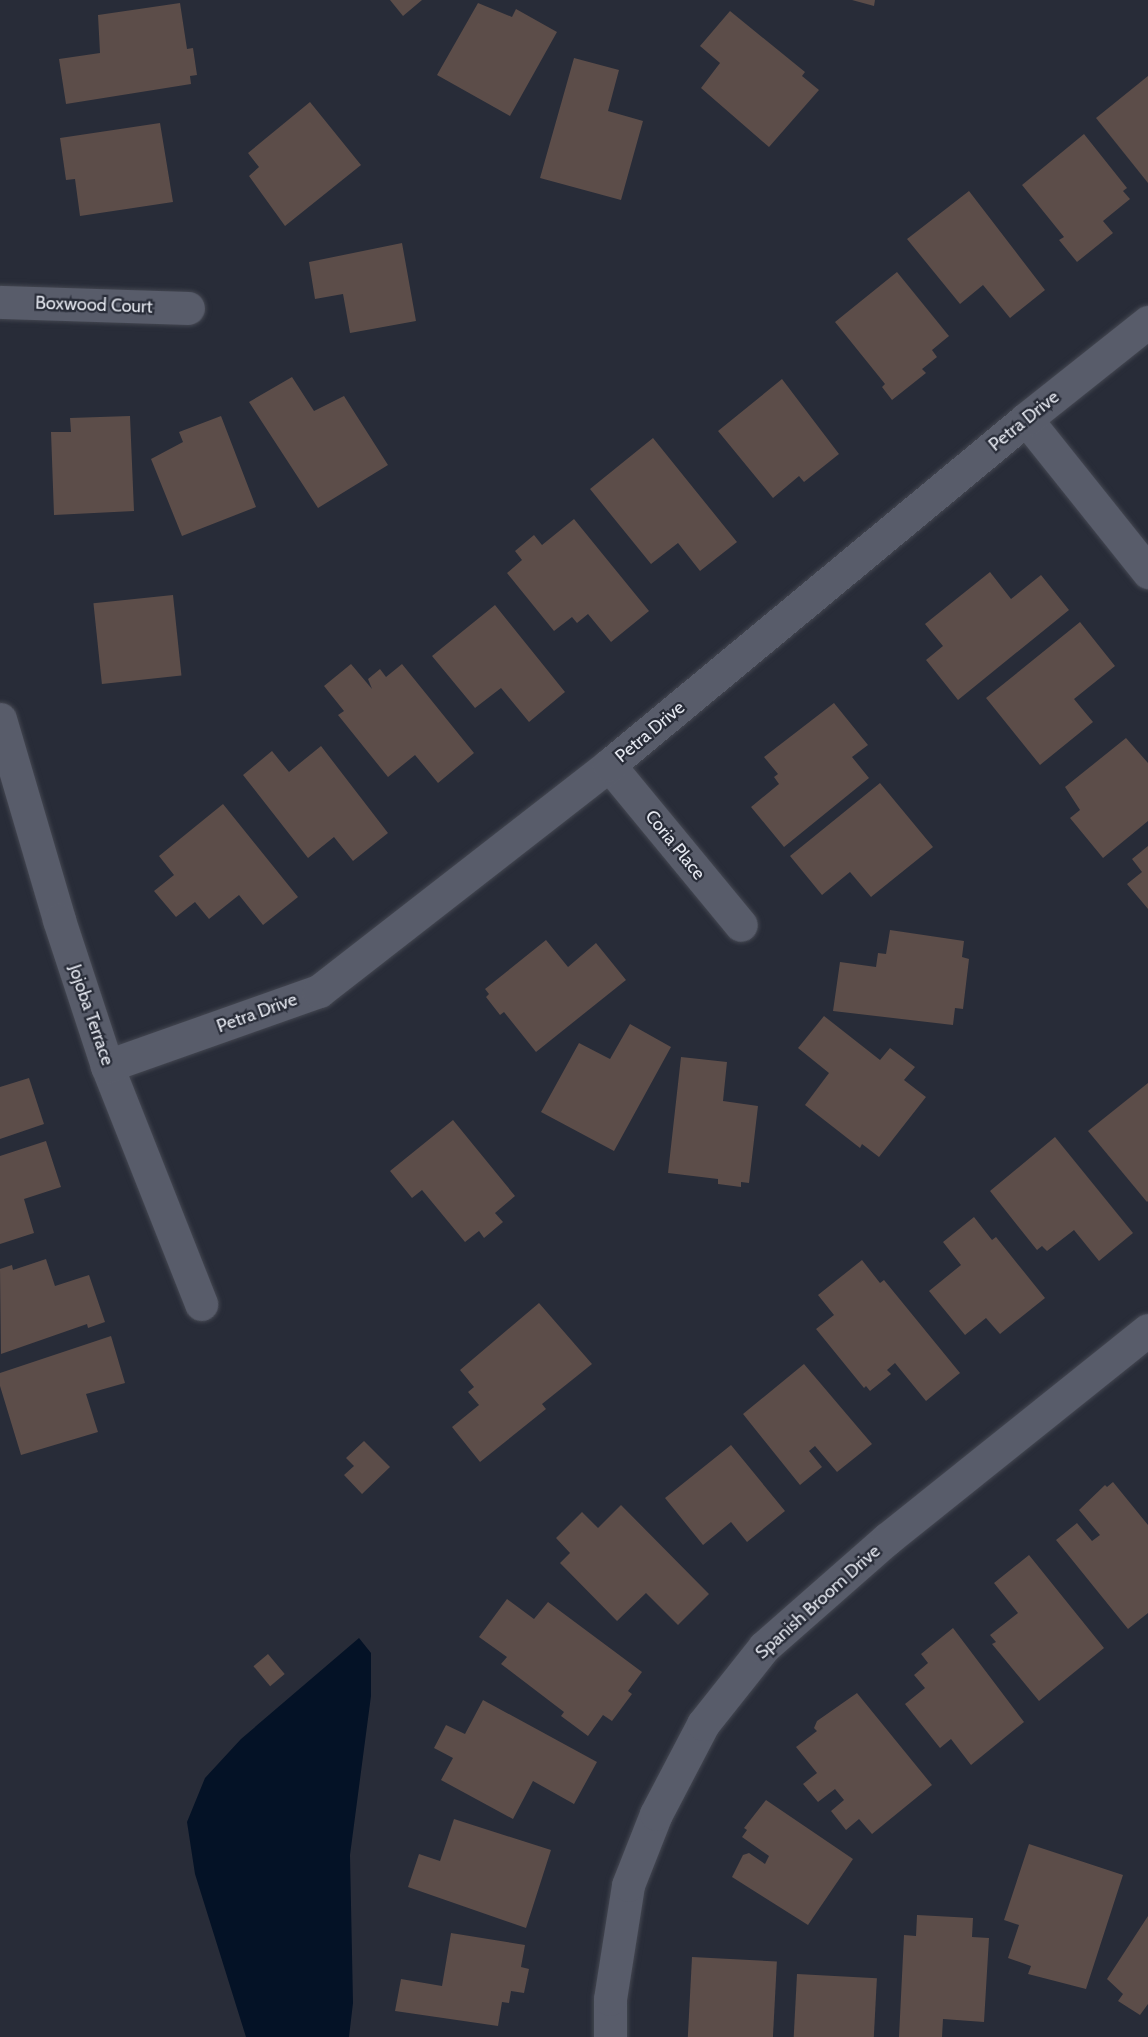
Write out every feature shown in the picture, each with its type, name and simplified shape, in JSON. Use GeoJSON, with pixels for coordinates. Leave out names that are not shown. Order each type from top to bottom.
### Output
{"type":"FeatureCollection","features":[{"type":"Feature","properties":{"kind":"street","name":"Boxwood Court"},"geometry":{"type":"LineString","coordinates":[[0,302],[188,308]]}},
{"type":"Feature","properties":{"kind":"street","name":"Petra Drive"},"geometry":{"type":"LineString","coordinates":[[108,1066],[319,991],[609,765],[1026,419],[1148,322]]}},
{"type":"Feature","properties":{"kind":"street"},"geometry":{"type":"LineString","coordinates":[[1026,419],[1148,572]]}},
{"type":"Feature","properties":{"kind":"street","name":"Jojoba Terrace"},"geometry":{"type":"LineString","coordinates":[[0,718],[59,920],[108,1066],[201,1304]]}},
{"type":"Feature","properties":{"kind":"street","name":"Coria Place"},"geometry":{"type":"LineString","coordinates":[[609,765],[741,925]]}},
{"type":"Feature","properties":{"kind":"street","name":"Spanish Broom Drive"},"geometry":{"type":"LineString","coordinates":[[610,2037],[610,1999],[628,1885],[656,1814],[703,1724],[764,1647],[887,1539],[1148,1330]]}},
{"type":"Feature","properties":{"kind":"water"},"geometry":{"type":"Polygon","coordinates":[[[359,1638],[371,1653],[371,1696],[350,1855],[353,2003],[349,2037],[246,2037],[195,1874],[187,1822],[205,1778],[241,1739],[359,1638]]]}},
{"type":"Feature","properties":{"kind":"building"},"geometry":{"type":"Polygon","coordinates":[[[390,0],[422,0],[403,16],[390,0]]]}},
{"type":"Feature","properties":{"kind":"building"},"geometry":{"type":"Polygon","coordinates":[[[852,0],[875,0],[874,6],[852,0]]]}},
{"type":"Feature","properties":{"kind":"building"},"geometry":{"type":"Polygon","coordinates":[[[180,3],[187,49],[193,48],[197,75],[190,76],[191,84],[66,104],[59,59],[100,53],[98,15],[180,3]]]}},
{"type":"Feature","properties":{"kind":"building"},"geometry":{"type":"Polygon","coordinates":[[[478,3],[512,17],[516,9],[557,32],[510,116],[437,75],[478,3]]]}},
{"type":"Feature","properties":{"kind":"building"},"geometry":{"type":"Polygon","coordinates":[[[730,11],[805,72],[802,76],[819,90],[769,147],[701,88],[720,63],[700,46],[730,11]]]}},
{"type":"Feature","properties":{"kind":"building"},"geometry":{"type":"Polygon","coordinates":[[[574,58],[619,70],[608,111],[643,121],[621,200],[540,178],[574,58]]]}},
{"type":"Feature","properties":{"kind":"building"},"geometry":{"type":"Polygon","coordinates":[[[1148,76],[1148,183],[1096,118],[1148,76]]]}},
{"type":"Feature","properties":{"kind":"building"},"geometry":{"type":"Polygon","coordinates":[[[310,102],[361,165],[285,226],[249,176],[259,167],[248,153],[310,102]]]}},
{"type":"Feature","properties":{"kind":"building"},"geometry":{"type":"Polygon","coordinates":[[[160,123],[173,202],[80,216],[75,179],[66,180],[60,138],[160,123]]]}},
{"type":"Feature","properties":{"kind":"building"},"geometry":{"type":"Polygon","coordinates":[[[1084,134],[1127,188],[1123,191],[1130,199],[1103,221],[1113,233],[1077,262],[1059,240],[1064,237],[1022,185],[1084,134]]]}},
{"type":"Feature","properties":{"kind":"building"},"geometry":{"type":"Polygon","coordinates":[[[969,191],[1045,290],[1010,318],[983,285],[960,304],[907,239],[969,191]]]}},
{"type":"Feature","properties":{"kind":"building"},"geometry":{"type":"Polygon","coordinates":[[[402,243],[416,321],[350,333],[343,294],[315,299],[309,262],[402,243]]]}},
{"type":"Feature","properties":{"kind":"building"},"geometry":{"type":"Polygon","coordinates":[[[897,272],[949,336],[932,350],[937,357],[922,369],[926,373],[892,400],[882,387],[885,384],[835,322],[897,272]]]}},
{"type":"Feature","properties":{"kind":"building"},"geometry":{"type":"Polygon","coordinates":[[[292,377],[314,411],[344,396],[388,465],[318,508],[249,402],[292,377]]]}},
{"type":"Feature","properties":{"kind":"building"},"geometry":{"type":"Polygon","coordinates":[[[782,379],[839,454],[804,482],[799,476],[773,498],[718,431],[782,379]]]}},
{"type":"Feature","properties":{"kind":"building"},"geometry":{"type":"Polygon","coordinates":[[[130,416],[134,511],[54,515],[51,432],[71,432],[70,418],[130,416]]]}},
{"type":"Feature","properties":{"kind":"building"},"geometry":{"type":"Polygon","coordinates":[[[221,416],[256,507],[182,536],[151,459],[183,442],[179,432],[221,416]]]}},
{"type":"Feature","properties":{"kind":"building"},"geometry":{"type":"Polygon","coordinates":[[[653,438],[737,542],[700,571],[678,543],[651,564],[590,489],[653,438]]]}},
{"type":"Feature","properties":{"kind":"building"},"geometry":{"type":"Polygon","coordinates":[[[574,519],[649,611],[611,642],[588,614],[577,623],[572,617],[554,631],[507,573],[522,560],[515,551],[534,535],[542,545],[574,519]]]}},
{"type":"Feature","properties":{"kind":"building"},"geometry":{"type":"Polygon","coordinates":[[[990,572],[1011,599],[1041,575],[1069,610],[958,700],[926,660],[943,646],[925,624],[990,572]]]}},
{"type":"Feature","properties":{"kind":"building"},"geometry":{"type":"Polygon","coordinates":[[[173,595],[181,676],[102,684],[93,603],[173,595]]]}},
{"type":"Feature","properties":{"kind":"building"},"geometry":{"type":"Polygon","coordinates":[[[495,605],[565,692],[529,722],[501,688],[475,708],[432,656],[495,605]]]}},
{"type":"Feature","properties":{"kind":"building"},"geometry":{"type":"Polygon","coordinates":[[[1080,622],[1115,666],[1074,699],[1093,722],[1040,765],[986,698],[1080,622]]]}},
{"type":"Feature","properties":{"kind":"building"},"geometry":{"type":"Polygon","coordinates":[[[351,664],[372,689],[368,679],[380,669],[386,677],[402,664],[474,753],[438,783],[415,755],[388,777],[338,715],[344,711],[324,686],[351,664]]]}},
{"type":"Feature","properties":{"kind":"building"},"geometry":{"type":"Polygon","coordinates":[[[834,703],[868,745],[852,757],[869,778],[784,847],[751,807],[779,784],[774,777],[778,774],[764,757],[834,703]]]}},
{"type":"Feature","properties":{"kind":"building"},"geometry":{"type":"Polygon","coordinates":[[[1126,738],[1148,763],[1148,821],[1103,858],[1070,818],[1080,810],[1065,787],[1126,738]]]}},
{"type":"Feature","properties":{"kind":"building"},"geometry":{"type":"Polygon","coordinates":[[[321,746],[388,833],[353,861],[334,837],[308,858],[243,775],[272,751],[289,772],[321,746]]]}},
{"type":"Feature","properties":{"kind":"building"},"geometry":{"type":"Polygon","coordinates":[[[880,783],[933,847],[871,897],[850,872],[822,895],[790,856],[880,783]]]}},
{"type":"Feature","properties":{"kind":"building"},"geometry":{"type":"Polygon","coordinates":[[[223,804],[298,897],[263,925],[239,895],[209,919],[195,902],[176,917],[154,891],[174,875],[159,856],[223,804]]]}},
{"type":"Feature","properties":{"kind":"building"},"geometry":{"type":"Polygon","coordinates":[[[1148,846],[1148,909],[1127,884],[1142,872],[1132,859],[1148,846]]]}},
{"type":"Feature","properties":{"kind":"building"},"geometry":{"type":"Polygon","coordinates":[[[890,930],[964,941],[962,957],[969,959],[963,1009],[955,1008],[953,1025],[833,1011],[840,962],[876,967],[878,953],[886,954],[890,930]]]}},
{"type":"Feature","properties":{"kind":"building"},"geometry":{"type":"Polygon","coordinates":[[[546,940],[568,967],[596,943],[626,980],[536,1052],[504,1012],[500,1015],[486,997],[489,994],[485,989],[546,940]]]}},
{"type":"Feature","properties":{"kind":"building"},"geometry":{"type":"Polygon","coordinates":[[[824,1016],[880,1060],[890,1048],[915,1067],[904,1080],[926,1097],[879,1157],[862,1144],[860,1148],[805,1105],[829,1073],[798,1048],[824,1016]]]}},
{"type":"Feature","properties":{"kind":"building"},"geometry":{"type":"Polygon","coordinates":[[[630,1024],[671,1047],[614,1151],[541,1112],[579,1043],[610,1059],[630,1024]]]}},
{"type":"Feature","properties":{"kind":"building"},"geometry":{"type":"Polygon","coordinates":[[[681,1057],[727,1062],[723,1101],[758,1106],[749,1183],[741,1182],[741,1187],[718,1184],[718,1179],[668,1173],[681,1057]]]}},
{"type":"Feature","properties":{"kind":"building"},"geometry":{"type":"Polygon","coordinates":[[[29,1078],[44,1124],[0,1139],[0,1087],[29,1078]]]}},
{"type":"Feature","properties":{"kind":"building"},"geometry":{"type":"Polygon","coordinates":[[[1148,1083],[1148,1201],[1147,1202],[1088,1131],[1148,1083]]]}},
{"type":"Feature","properties":{"kind":"building"},"geometry":{"type":"Polygon","coordinates":[[[453,1120],[515,1196],[495,1213],[503,1222],[484,1238],[479,1231],[465,1242],[422,1190],[412,1198],[390,1171],[453,1120]]]}},
{"type":"Feature","properties":{"kind":"building"},"geometry":{"type":"Polygon","coordinates":[[[1055,1137],[1133,1233],[1099,1261],[1074,1230],[1047,1251],[1042,1246],[1037,1250],[990,1191],[1055,1137]]]}},
{"type":"Feature","properties":{"kind":"building"},"geometry":{"type":"Polygon","coordinates":[[[46,1141],[61,1187],[24,1199],[34,1233],[0,1244],[0,1156],[46,1141]]]}},
{"type":"Feature","properties":{"kind":"building"},"geometry":{"type":"Polygon","coordinates":[[[974,1217],[992,1240],[996,1237],[1045,1298],[1000,1334],[986,1318],[965,1335],[929,1291],[961,1265],[943,1242],[974,1217]]]}},
{"type":"Feature","properties":{"kind":"building"},"geometry":{"type":"Polygon","coordinates":[[[46,1259],[55,1286],[89,1275],[105,1322],[88,1328],[87,1324],[1,1354],[0,1269],[12,1265],[13,1270],[46,1259]]]}},
{"type":"Feature","properties":{"kind":"building"},"geometry":{"type":"Polygon","coordinates":[[[862,1260],[880,1283],[884,1280],[960,1373],[926,1401],[895,1363],[887,1370],[891,1374],[870,1391],[866,1386],[864,1388],[816,1329],[834,1315],[818,1295],[862,1260]]]}},
{"type":"Feature","properties":{"kind":"building"},"geometry":{"type":"Polygon","coordinates":[[[539,1303],[592,1364],[542,1404],[546,1409],[480,1462],[452,1427],[479,1405],[468,1392],[474,1387],[460,1370],[539,1303]]]}},
{"type":"Feature","properties":{"kind":"building"},"geometry":{"type":"Polygon","coordinates":[[[111,1336],[125,1383],[86,1394],[98,1432],[21,1455],[0,1386],[0,1373],[111,1336]]]}},
{"type":"Feature","properties":{"kind":"building"},"geometry":{"type":"Polygon","coordinates":[[[804,1364],[872,1444],[837,1472],[815,1446],[809,1451],[822,1467],[800,1485],[743,1414],[804,1364]]]}},
{"type":"Feature","properties":{"kind":"building"},"geometry":{"type":"Polygon","coordinates":[[[364,1441],[390,1467],[362,1494],[344,1475],[354,1466],[346,1458],[364,1441]]]}},
{"type":"Feature","properties":{"kind":"building"},"geometry":{"type":"Polygon","coordinates":[[[731,1445],[785,1511],[747,1542],[731,1522],[703,1545],[665,1498],[731,1445]]]}},
{"type":"Feature","properties":{"kind":"building"},"geometry":{"type":"Polygon","coordinates":[[[1113,1482],[1148,1525],[1148,1613],[1128,1629],[1056,1540],[1077,1523],[1092,1541],[1100,1535],[1079,1510],[1105,1485],[1107,1487],[1113,1482]]]}},
{"type":"Feature","properties":{"kind":"building"},"geometry":{"type":"Polygon","coordinates":[[[621,1505],[709,1594],[678,1625],[646,1593],[617,1621],[560,1563],[570,1553],[556,1538],[582,1512],[598,1528],[621,1505]]]}},
{"type":"Feature","properties":{"kind":"building"},"geometry":{"type":"Polygon","coordinates":[[[1029,1555],[1104,1648],[1039,1701],[992,1644],[996,1642],[990,1635],[1018,1613],[994,1583],[1029,1555]]]}},
{"type":"Feature","properties":{"kind":"building"},"geometry":{"type":"Polygon","coordinates":[[[507,1599],[534,1619],[548,1602],[642,1672],[628,1691],[632,1694],[612,1721],[603,1715],[588,1736],[561,1716],[564,1712],[501,1664],[507,1657],[479,1637],[507,1599]]]}},
{"type":"Feature","properties":{"kind":"building"},"geometry":{"type":"Polygon","coordinates":[[[953,1628],[1024,1722],[971,1765],[951,1739],[940,1748],[905,1704],[925,1688],[914,1675],[928,1663],[921,1654],[953,1628]]]}},
{"type":"Feature","properties":{"kind":"building"},"geometry":{"type":"Polygon","coordinates":[[[268,1654],[285,1674],[270,1686],[253,1666],[268,1654]]]}},
{"type":"Feature","properties":{"kind":"building"},"geometry":{"type":"Polygon","coordinates":[[[857,1693],[932,1785],[872,1834],[859,1819],[846,1830],[831,1811],[844,1800],[835,1789],[818,1802],[803,1784],[817,1773],[796,1747],[817,1731],[814,1728],[817,1721],[857,1693]]]}},
{"type":"Feature","properties":{"kind":"building"},"geometry":{"type":"Polygon","coordinates":[[[483,1700],[597,1762],[574,1804],[533,1781],[513,1819],[441,1780],[453,1758],[434,1748],[446,1725],[465,1734],[483,1700]]]}},
{"type":"Feature","properties":{"kind":"building"},"geometry":{"type":"Polygon","coordinates":[[[766,1800],[853,1859],[808,1925],[732,1877],[743,1855],[749,1853],[765,1864],[769,1856],[742,1837],[747,1830],[744,1828],[766,1800]]]}},
{"type":"Feature","properties":{"kind":"building"},"geometry":{"type":"Polygon","coordinates":[[[454,1819],[551,1850],[526,1928],[408,1887],[419,1854],[440,1861],[454,1819]]]}},
{"type":"Feature","properties":{"kind":"building"},"geometry":{"type":"Polygon","coordinates":[[[1029,1844],[1123,1875],[1086,1989],[1028,1974],[1031,1966],[1008,1958],[1019,1925],[1004,1920],[1029,1844]]]}},
{"type":"Feature","properties":{"kind":"building"},"geometry":{"type":"Polygon","coordinates":[[[917,1915],[973,1918],[972,1937],[989,1938],[984,2022],[943,2019],[942,2037],[899,2037],[904,1935],[916,1936],[917,1915]]]}},
{"type":"Feature","properties":{"kind":"building"},"geometry":{"type":"Polygon","coordinates":[[[1148,1916],[1148,2004],[1140,2015],[1118,2001],[1123,1994],[1107,1979],[1148,1916]]]}},
{"type":"Feature","properties":{"kind":"building"},"geometry":{"type":"Polygon","coordinates":[[[451,1933],[525,1945],[521,1967],[529,1969],[524,1993],[511,1991],[509,2003],[502,2002],[498,2026],[395,2011],[401,1979],[442,1986],[451,1933]]]}},
{"type":"Feature","properties":{"kind":"building"},"geometry":{"type":"Polygon","coordinates":[[[692,1957],[777,1961],[773,2037],[688,2037],[692,1957]]]}},
{"type":"Feature","properties":{"kind":"building"},"geometry":{"type":"Polygon","coordinates":[[[797,1974],[877,1978],[874,2037],[794,2037],[797,1974]]]}}]}
